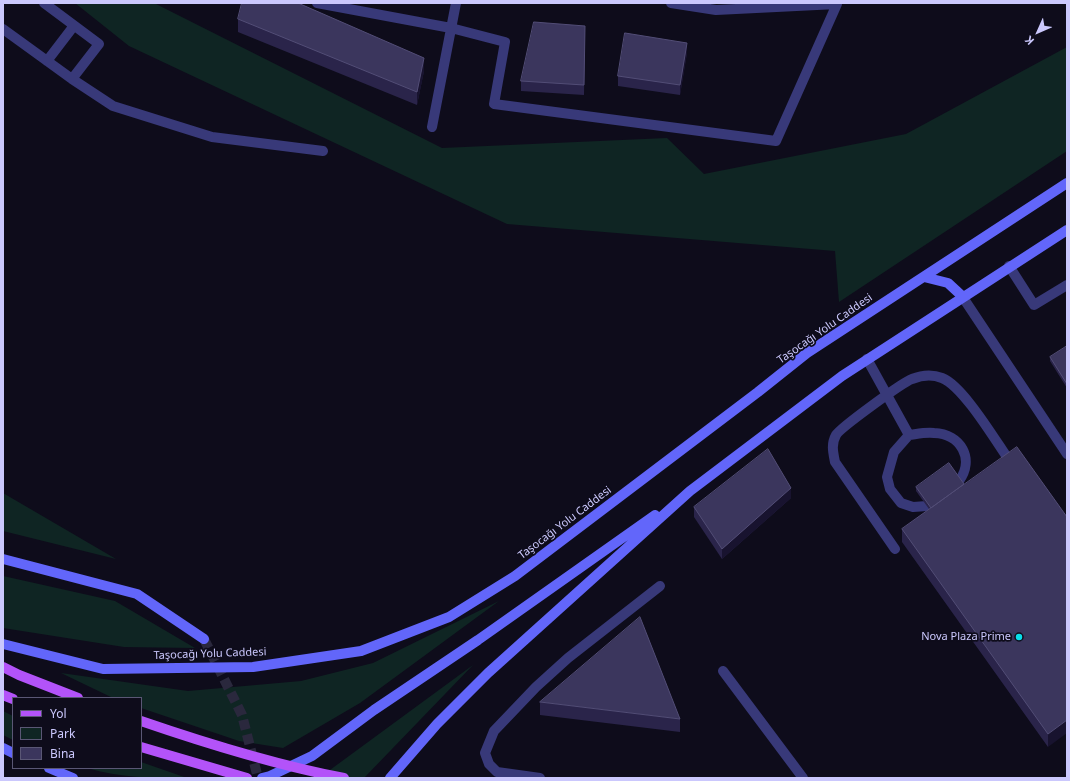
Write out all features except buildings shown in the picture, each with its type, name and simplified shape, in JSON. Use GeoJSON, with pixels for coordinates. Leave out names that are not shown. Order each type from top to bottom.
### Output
{"type":"FeatureCollection","features":[{"type":"Feature","properties":{"kind":"main road","name":"Taşocağı Yolu Caddesi"},"geometry":{"type":"LineString","coordinates":[[3,644],[103,669],[253,667],[361,652],[449,617],[515,576],[807,353],[1067,183]]}},
{"type":"Feature","properties":{"kind":"main road"},"geometry":{"type":"LineString","coordinates":[[262,778],[270,776],[312,756],[374,710],[478,640],[557,582],[690,491],[763,434],[867,359],[962,296],[1067,230]]}},
{"type":"Feature","properties":{"kind":"main road"},"geometry":{"type":"LineString","coordinates":[[924,277],[948,283],[962,296]]}},
{"type":"Feature","properties":{"kind":"main road"},"geometry":{"type":"LineString","coordinates":[[390,778],[437,724],[488,672],[690,491]]}},
{"type":"Feature","properties":{"kind":"main road"},"geometry":{"type":"LineString","coordinates":[[3,560],[137,594],[204,638]]}},
{"type":"Feature","properties":{"kind":"main road"},"geometry":{"type":"LineString","coordinates":[[3,667],[18,675],[75,697]]}},
{"type":"Feature","properties":{"kind":"main road"},"geometry":{"type":"LineString","coordinates":[[142,721],[211,745],[280,765],[344,778]]}},
{"type":"Feature","properties":{"kind":"main road"},"geometry":{"type":"LineString","coordinates":[[142,747],[247,778]]}},
{"type":"Feature","properties":{"kind":"main road"},"geometry":{"type":"LineString","coordinates":[[3,748],[12,752]]}},
{"type":"Feature","properties":{"kind":"main road"},"geometry":{"type":"LineString","coordinates":[[51,769],[73,778]]}},
{"type":"Feature","properties":{"kind":"street"},"geometry":{"type":"LineString","coordinates":[[44,3],[73,27],[99,44],[72,79]]}},
{"type":"Feature","properties":{"kind":"street"},"geometry":{"type":"LineString","coordinates":[[317,3],[451,28],[505,42],[494,104],[776,141],[837,4],[716,10],[671,3]]}},
{"type":"Feature","properties":{"kind":"street"},"geometry":{"type":"LineString","coordinates":[[432,127],[456,3]]}},
{"type":"Feature","properties":{"kind":"street"},"geometry":{"type":"LineString","coordinates":[[47,61],[73,27]]}},
{"type":"Feature","properties":{"kind":"street"},"geometry":{"type":"LineString","coordinates":[[3,29],[72,79],[113,106],[212,137],[324,150]]}},
{"type":"Feature","properties":{"kind":"street"},"geometry":{"type":"LineString","coordinates":[[1009,266],[1034,305],[1067,285]]}},
{"type":"Feature","properties":{"kind":"street"},"geometry":{"type":"LineString","coordinates":[[962,296],[1067,454]]}},
{"type":"Feature","properties":{"kind":"street"},"geometry":{"type":"LineString","coordinates":[[867,359],[909,435]]}},
{"type":"Feature","properties":{"kind":"street"},"geometry":{"type":"LineString","coordinates":[[895,549],[840,470],[832,452],[833,443],[842,428],[910,379],[931,375],[950,382],[957,388],[1009,460]]}},
{"type":"Feature","properties":{"kind":"street"},"geometry":{"type":"LineString","coordinates":[[926,506],[913,507],[901,503],[890,489],[887,477],[894,452],[909,435],[934,432],[953,439],[960,445],[966,456],[966,472],[960,481]]}},
{"type":"Feature","properties":{"kind":"street"},"geometry":{"type":"LineString","coordinates":[[540,778],[497,772],[489,764],[485,753],[494,731],[536,687],[568,658],[660,586]]}},
{"type":"Feature","properties":{"kind":"street"},"geometry":{"type":"LineString","coordinates":[[723,671],[803,778]]}},
{"type":"Feature","properties":{"kind":"green space"},"geometry":{"type":"Polygon","coordinates":[[[75,3],[154,3],[442,148],[667,138],[704,174],[906,134],[1067,47],[1067,151],[839,302],[835,251],[507,224],[129,46],[75,3]]]}},
{"type":"Feature","properties":{"kind":"green space"},"geometry":{"type":"Polygon","coordinates":[[[3,493],[116,559],[3,531],[3,493]]]}},
{"type":"Feature","properties":{"kind":"green space"},"geometry":{"type":"Polygon","coordinates":[[[3,576],[115,601],[195,648],[124,647],[3,628],[3,576]]]}},
{"type":"Feature","properties":{"kind":"green space"},"geometry":{"type":"Polygon","coordinates":[[[499,601],[360,703],[283,748],[239,741],[142,708],[142,697],[111,697],[61,673],[188,691],[301,681],[373,663],[499,601]]]}},
{"type":"Feature","properties":{"kind":"green space"},"geometry":{"type":"Polygon","coordinates":[[[473,665],[364,778],[319,778],[473,665]]]}},
{"type":"Feature","properties":{"kind":"green space"},"geometry":{"type":"Polygon","coordinates":[[[3,711],[12,716],[12,740],[3,735],[3,711]]]}},
{"type":"Feature","properties":{"kind":"green space"},"geometry":{"type":"Polygon","coordinates":[[[142,762],[187,778],[124,776],[91,769],[142,769],[142,762]]]}},
{"type":"Feature","properties":{"kind":"tunnel"},"geometry":{"type":"LineString","coordinates":[[204,639],[242,715],[258,778]]}},
{"type":"Feature","properties":{"kind":"place","name":"Nova Plaza Prime"},"geometry":{"type":"Point","coordinates":[1019,637]}}]}
